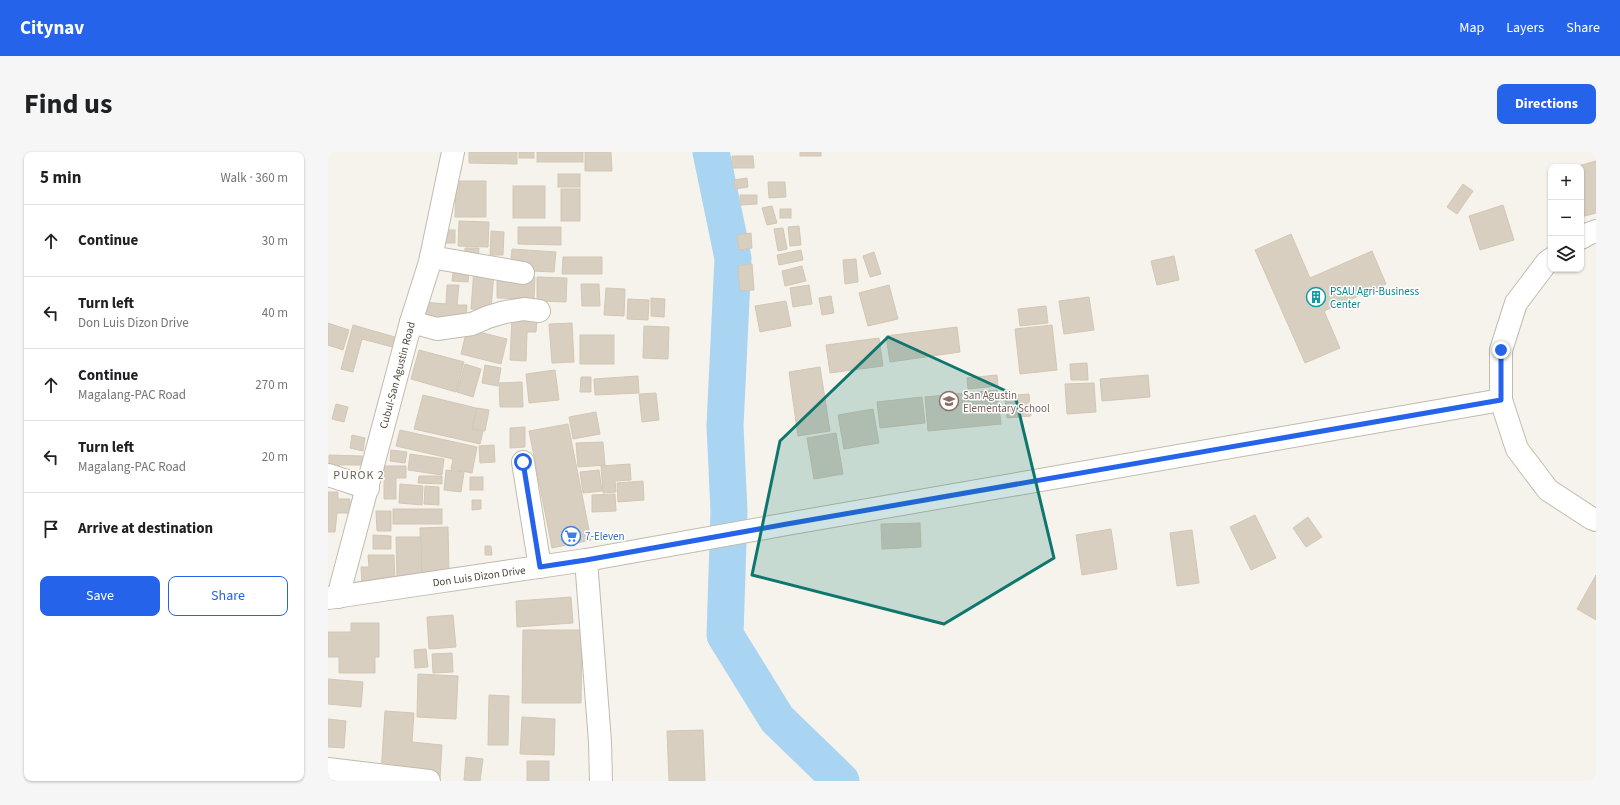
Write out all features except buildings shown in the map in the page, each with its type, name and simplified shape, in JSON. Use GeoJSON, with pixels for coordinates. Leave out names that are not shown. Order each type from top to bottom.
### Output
{"type":"FeatureCollection","features":[{"type":"Feature","properties":{"kind":"street","name":"Cubul-San Agustin Road"},"geometry":{"type":"LineString","coordinates":[[333,598],[368,488],[411,322],[431,257],[453,152]]}},
{"type":"Feature","properties":{"kind":"street"},"geometry":{"type":"LineString","coordinates":[[1584,236],[1596,231]]}},
{"type":"Feature","properties":{"kind":"street"},"geometry":{"type":"LineString","coordinates":[[431,257],[523,273]]}},
{"type":"Feature","properties":{"kind":"street"},"geometry":{"type":"LineString","coordinates":[[1548,261],[1516,303],[1501,350],[1501,400],[1517,449],[1548,490],[1596,520]]}},
{"type":"Feature","properties":{"kind":"street"},"geometry":{"type":"LineString","coordinates":[[411,322],[437,329],[472,324],[488,317],[506,312],[524,309],[539,311]]}},
{"type":"Feature","properties":{"kind":"street","name":"Don Luis Dizon Drive"},"geometry":{"type":"LineString","coordinates":[[333,598],[586,560],[1501,400]]}},
{"type":"Feature","properties":{"kind":"street"},"geometry":{"type":"LineString","coordinates":[[523,462],[540,567]]}},
{"type":"Feature","properties":{"kind":"street"},"geometry":{"type":"LineString","coordinates":[[328,475],[368,488]]}},
{"type":"Feature","properties":{"kind":"street"},"geometry":{"type":"LineString","coordinates":[[586,560],[600,742],[601,781]]}},
{"type":"Feature","properties":{"kind":"street"},"geometry":{"type":"LineString","coordinates":[[328,769],[429,781]]}},
{"type":"Feature","properties":{"kind":"highlighted area"},"geometry":{"type":"Polygon","coordinates":[[[888,337],[1015,395],[1054,558],[944,624],[752,575],[780,441],[888,337]]]}},
{"type":"Feature","properties":{"kind":"waterway"},"geometry":{"type":"LineString","coordinates":[[711,152],[733,258],[725,426],[729,511],[725,635],[777,719],[841,781]]}},
{"type":"Feature","properties":{"kind":"place","name":"PSAU Agri-Business Center"},"geometry":{"type":"Point","coordinates":[1316,297]}},
{"type":"Feature","properties":{"kind":"place","name":"San Agustin Elementary School"},"geometry":{"type":"Point","coordinates":[949,401]}},
{"type":"Feature","properties":{"kind":"place","name":"7-Eleven"},"geometry":{"type":"Point","coordinates":[571,536]}},
{"type":"Feature","properties":{"kind":"district","name":"PUROK 2"},"geometry":{"type":"Point","coordinates":[359,475]}},
{"type":"Feature","properties":{"kind":"route"},"geometry":{"type":"LineString","coordinates":[[523,462],[540,567],[1501,400],[1501,350]]}}]}
